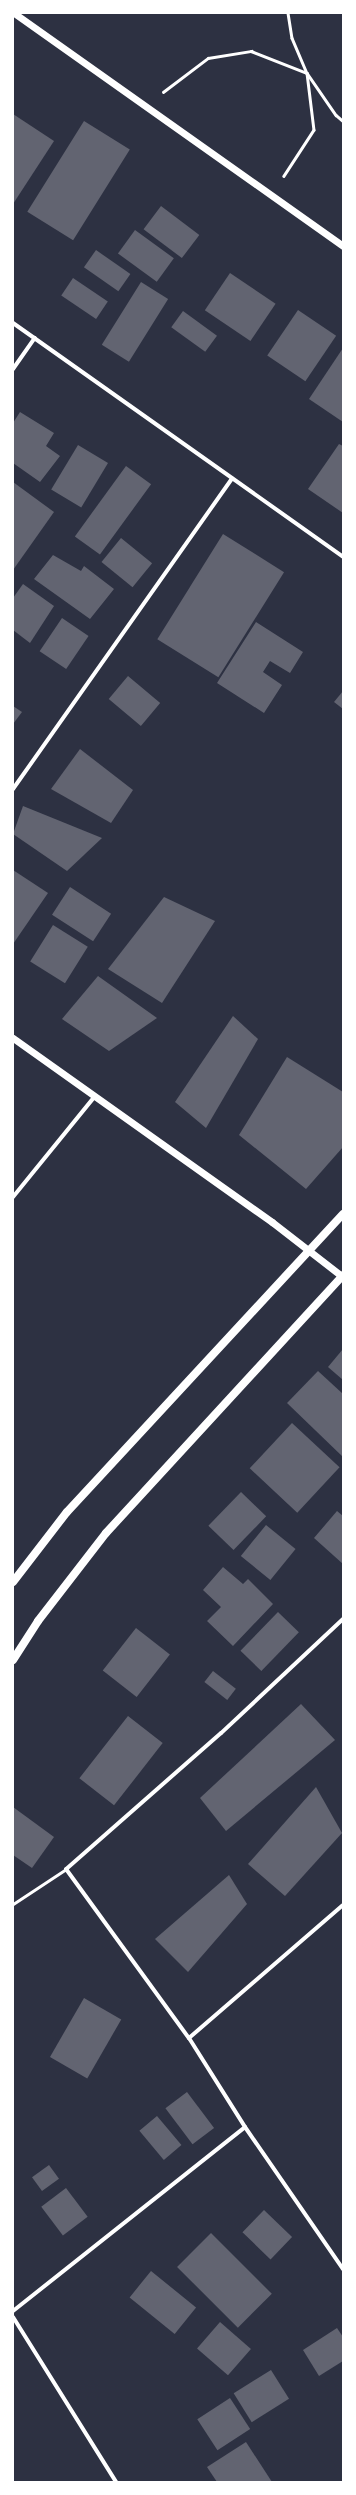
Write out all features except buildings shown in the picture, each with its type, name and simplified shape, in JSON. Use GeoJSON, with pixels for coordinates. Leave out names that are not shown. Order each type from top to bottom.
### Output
{"type":"FeatureCollection","features":[{"type":"Feature","properties":{"kind":"main road"},"geometry":{"type":"LineString","coordinates":[[13,1582],[67,1512],[343,1214]]}},
{"type":"Feature","properties":{"kind":"main road"},"geometry":{"type":"LineString","coordinates":[[13,1660],[38,1621],[106,1533],[343,1276]]}},
{"type":"Feature","properties":{"kind":"street"},"geometry":{"type":"LineString","coordinates":[[15,14],[343,246]]}},
{"type":"Feature","properties":{"kind":"street"},"geometry":{"type":"LineString","coordinates":[[13,323],[343,557]]}},
{"type":"Feature","properties":{"kind":"street"},"geometry":{"type":"LineString","coordinates":[[13,369],[35,338]]}},
{"type":"Feature","properties":{"kind":"street"},"geometry":{"type":"LineString","coordinates":[[13,789],[232,478]]}},
{"type":"Feature","properties":{"kind":"street"},"geometry":{"type":"LineString","coordinates":[[13,1038],[272,1222],[308,1251],[343,1276]]}},
{"type":"Feature","properties":{"kind":"street"},"geometry":{"type":"LineString","coordinates":[[13,1197],[95,1096]]}},
{"type":"Feature","properties":{"kind":"street"},"geometry":{"type":"LineString","coordinates":[[343,1619],[221,1733],[66,1869],[189,2038],[245,2127],[343,2269]]}},
{"type":"Feature","properties":{"kind":"street"},"geometry":{"type":"LineString","coordinates":[[189,2038],[343,1905]]}},
{"type":"Feature","properties":{"kind":"street"},"geometry":{"type":"LineString","coordinates":[[13,2310],[245,2127]]}},
{"type":"Feature","properties":{"kind":"street"},"geometry":{"type":"LineString","coordinates":[[13,2317],[116,2482]]}},
{"type":"Feature","properties":{"kind":"lane"},"geometry":{"type":"LineString","coordinates":[[13,1904],[66,1869]]}},
{"type":"Feature","properties":{"kind":"path"},"geometry":{"type":"LineString","coordinates":[[288,13],[292,38],[307,73],[336,115],[343,121]]}},
{"type":"Feature","properties":{"kind":"path"},"geometry":{"type":"LineString","coordinates":[[145,105],[208,58],[251,51],[307,73]]}},
{"type":"Feature","properties":{"kind":"path"},"geometry":{"type":"LineString","coordinates":[[272,195],[314,130],[307,73]]}}]}
